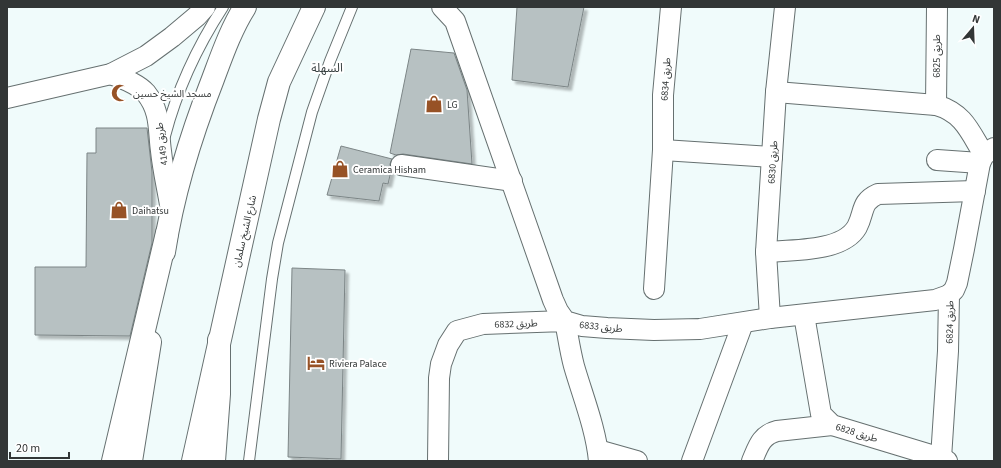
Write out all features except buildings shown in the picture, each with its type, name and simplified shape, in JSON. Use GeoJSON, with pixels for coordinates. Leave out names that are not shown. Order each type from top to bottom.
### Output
{"type":"FeatureCollection","features":[{"type":"Feature","properties":{"kind":"main road"},"geometry":{"type":"LineString","coordinates":[[113,461],[181,173],[203,105],[218,66],[240,15],[245,7]]}},
{"type":"Feature","properties":{"kind":"main road","name":"شارع الشيخ سلمان"},"geometry":{"type":"LineString","coordinates":[[193,461],[269,119],[279,82],[314,7]]}},
{"type":"Feature","properties":{"kind":"main road"},"geometry":{"type":"LineString","coordinates":[[131,461],[169,222]]}},
{"type":"Feature","properties":{"kind":"main road"},"geometry":{"type":"LineString","coordinates":[[214,461],[219,394],[219,340]]}},
{"type":"Feature","properties":{"kind":"street"},"geometry":{"type":"LineString","coordinates":[[7,98],[111,74],[146,56],[172,37],[197,16],[205,7]]}},
{"type":"Feature","properties":{"kind":"street","name":"طريق 6833"},"geometry":{"type":"LineString","coordinates":[[442,7],[455,21],[553,300],[565,321],[588,326],[654,330],[700,329],[770,318],[935,300],[949,295]]}},
{"type":"Feature","properties":{"kind":"street","name":"طريق 6834"},"geometry":{"type":"LineString","coordinates":[[654,289],[663,150],[664,95],[671,7]]}},
{"type":"Feature","properties":{"kind":"street","name":"طريق 6830"},"geometry":{"type":"LineString","coordinates":[[770,318],[766,252],[776,92],[785,7]]}},
{"type":"Feature","properties":{"kind":"street","name":"طريق 6825"},"geometry":{"type":"LineString","coordinates":[[936,7],[936,105]]}},
{"type":"Feature","properties":{"kind":"street","name":"طريق 4149"},"geometry":{"type":"LineString","coordinates":[[111,74],[134,84],[145,92],[153,105],[159,120],[169,222]]}},
{"type":"Feature","properties":{"kind":"street"},"geometry":{"type":"LineString","coordinates":[[776,92],[936,105],[954,112],[962,119],[986,155],[937,160]]}},
{"type":"Feature","properties":{"kind":"street"},"geometry":{"type":"LineString","coordinates":[[663,150],[772,157]]}},
{"type":"Feature","properties":{"kind":"street","name":"طريق 6824"},"geometry":{"type":"LineString","coordinates":[[944,459],[949,295],[954,290],[957,283],[975,191],[986,155]]}},
{"type":"Feature","properties":{"kind":"street"},"geometry":{"type":"LineString","coordinates":[[401,165],[512,181]]}},
{"type":"Feature","properties":{"kind":"street"},"geometry":{"type":"LineString","coordinates":[[766,252],[824,247],[840,242],[853,233],[858,226],[867,200],[878,194],[975,191]]}},
{"type":"Feature","properties":{"kind":"street","name":"طريق 6828"},"geometry":{"type":"LineString","coordinates":[[804,315],[821,414],[832,424],[944,459]]}},
{"type":"Feature","properties":{"kind":"street"},"geometry":{"type":"LineString","coordinates":[[565,321],[574,364],[599,455],[637,461]]}},
{"type":"Feature","properties":{"kind":"street","name":"طريق 6832"},"geometry":{"type":"LineString","coordinates":[[438,461],[439,378],[441,364],[448,345],[457,332],[483,324],[565,321]]}},
{"type":"Feature","properties":{"kind":"street"},"geometry":{"type":"LineString","coordinates":[[692,461],[744,323]]}},
{"type":"Feature","properties":{"kind":"street"},"geometry":{"type":"LineString","coordinates":[[752,461],[761,440],[770,432],[832,424]]}},
{"type":"Feature","properties":{"kind":"lane"},"geometry":{"type":"LineString","coordinates":[[161,150],[170,118],[187,73],[201,42],[223,7]]}},
{"type":"Feature","properties":{"kind":"lane"},"geometry":{"type":"LineString","coordinates":[[249,461],[272,279],[278,243],[312,112],[330,61],[352,7]]}},
{"type":"Feature","properties":{"kind":"place","name":"مسجد الشيخ حسين"},"geometry":{"type":"Point","coordinates":[120,93]}},
{"type":"Feature","properties":{"kind":"place","name":"LG"},"geometry":{"type":"Point","coordinates":[434,104]}},
{"type":"Feature","properties":{"kind":"place","name":"Ceramica Hisham"},"geometry":{"type":"Point","coordinates":[340,169]}},
{"type":"Feature","properties":{"kind":"place","name":"Daihatsu"},"geometry":{"type":"Point","coordinates":[119,210]}},
{"type":"Feature","properties":{"kind":"place","name":"Riviera Palace"},"geometry":{"type":"Point","coordinates":[316,363]}},
{"type":"Feature","properties":{"kind":"district","name":"السهلة"},"geometry":{"type":"Point","coordinates":[327,68]}}]}
